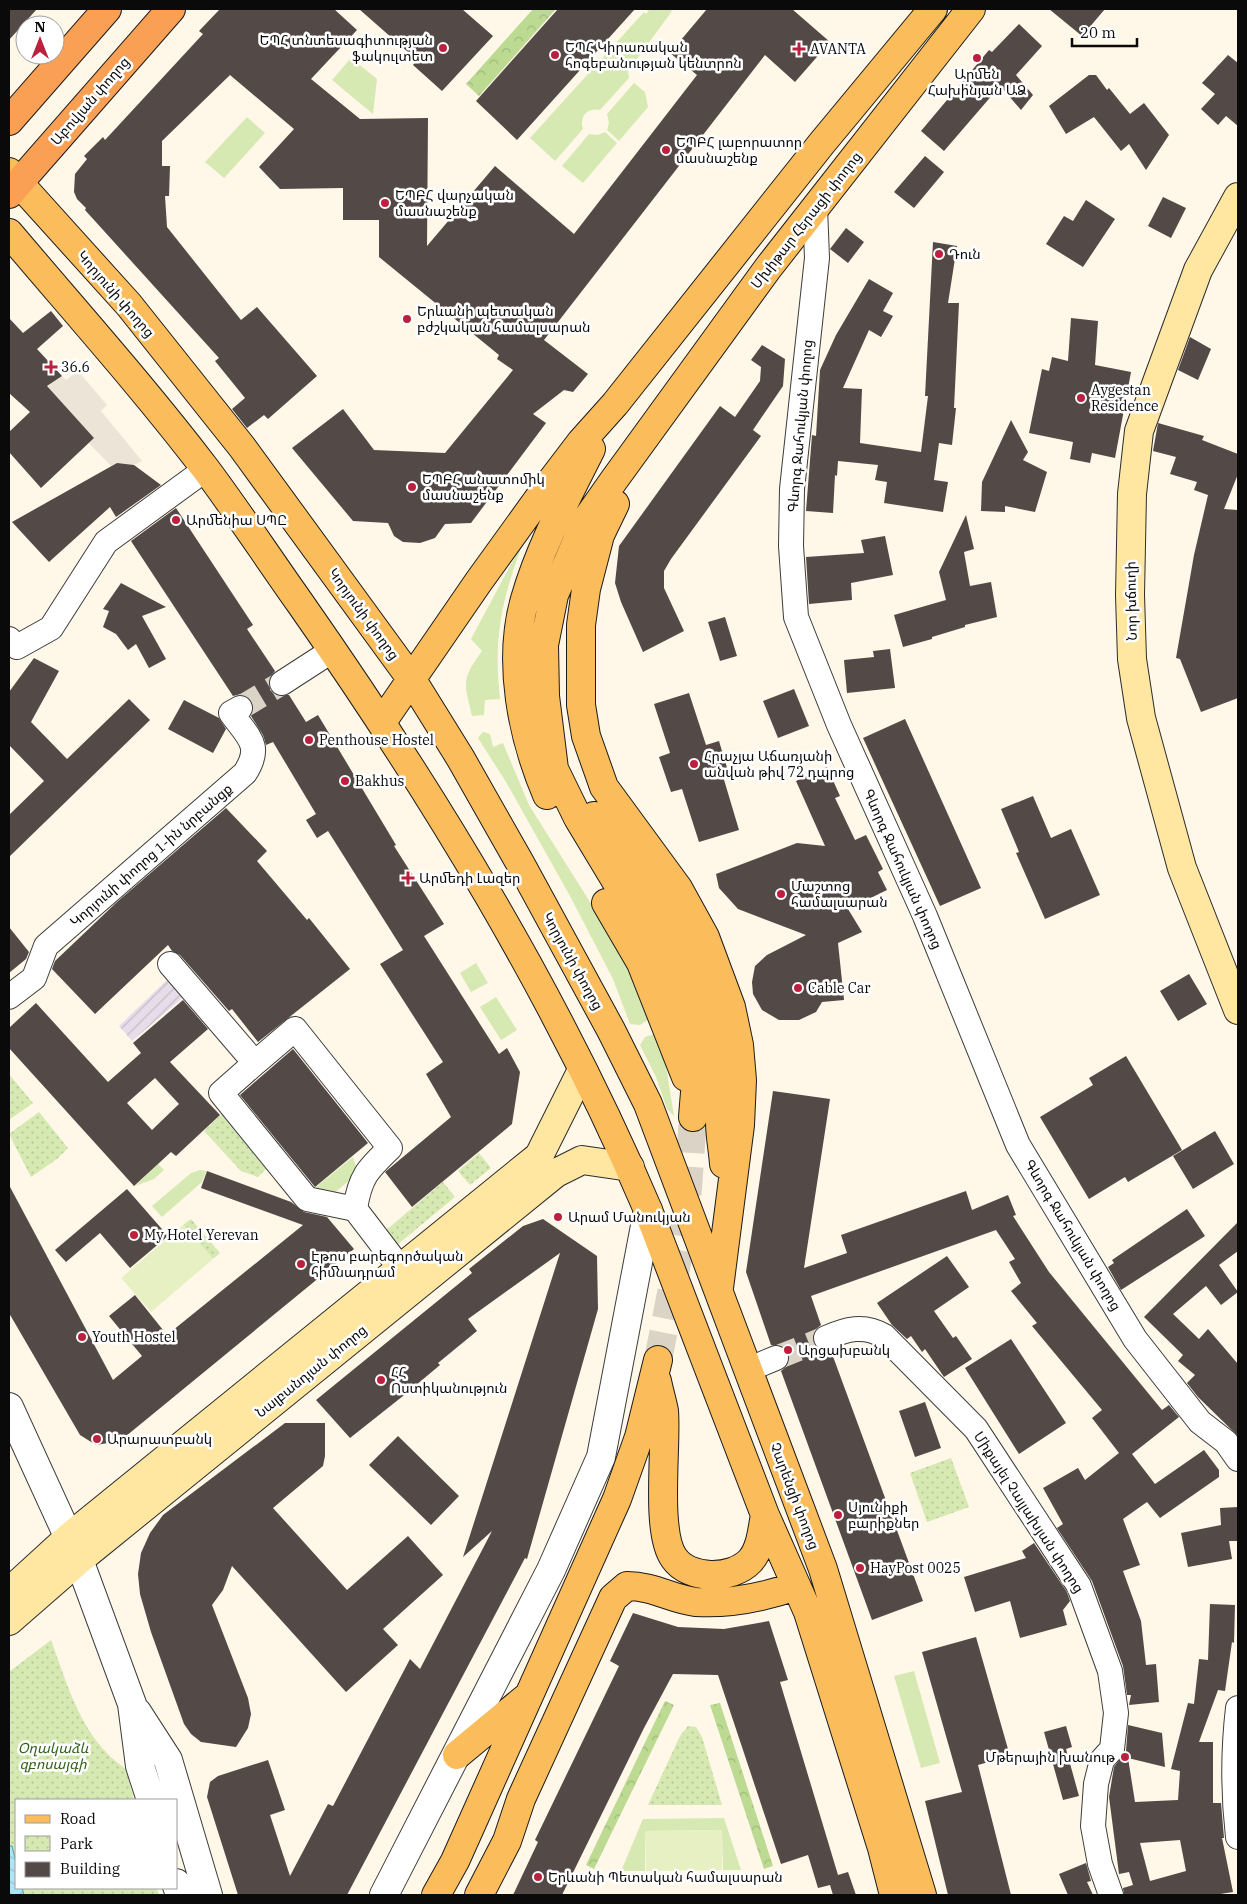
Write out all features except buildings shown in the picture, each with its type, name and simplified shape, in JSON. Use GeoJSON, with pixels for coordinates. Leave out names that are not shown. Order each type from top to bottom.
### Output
{"type":"FeatureCollection","features":[{"type":"Feature","properties":{"kind":"highway"},"geometry":{"type":"LineString","coordinates":[[9,120],[107,9]]}},
{"type":"Feature","properties":{"kind":"highway","name":"Աբովյան փողոց"},"geometry":{"type":"LineString","coordinates":[[12,183],[171,9]]}},
{"type":"Feature","properties":{"kind":"main road"},"geometry":{"type":"LineString","coordinates":[[382,722],[554,477],[581,442],[615,404],[822,143],[933,9]]}},
{"type":"Feature","properties":{"kind":"main road","name":"Մխիթար Հերացի փողոց"},"geometry":{"type":"LineString","coordinates":[[646,435],[768,268],[971,9]]}},
{"type":"Feature","properties":{"kind":"main road","name":"Կորյունի փողոց"},"geometry":{"type":"LineString","coordinates":[[12,183],[128,306],[242,447],[412,680],[461,760],[520,863],[611,1030],[648,1104]]}},
{"type":"Feature","properties":{"kind":"main road","name":"Նոր խճուղի"},"geometry":{"type":"LineString","coordinates":[[1238,197],[1198,270],[1138,431],[1132,494],[1130,595],[1132,659],[1141,718],[1182,868],[1238,1010]]}},
{"type":"Feature","properties":{"kind":"main road"},"geometry":{"type":"LineString","coordinates":[[9,233],[206,469],[333,650],[382,722],[478,877],[582,1070],[630,1167],[648,1210],[765,1515],[808,1612],[879,1839],[894,1895]]}},
{"type":"Feature","properties":{"kind":"main road"},"geometry":{"type":"LineString","coordinates":[[615,404],[565,501],[525,600],[518,646],[520,698],[529,746],[538,773],[561,826],[641,963],[685,1073],[692,1117],[697,1068],[691,1031],[654,944],[578,818],[554,769],[545,696],[544,645],[554,595],[586,520],[646,435]]}},
{"type":"Feature","properties":{"kind":"main road"},"geometry":{"type":"LineString","coordinates":[[646,435],[600,535],[586,589],[582,625],[581,705],[586,736],[604,788],[678,888],[705,937],[731,1007],[739,1045],[742,1080],[740,1125],[718,1295]]}},
{"type":"Feature","properties":{"kind":"main road"},"geometry":{"type":"LineString","coordinates":[[554,769],[625,858],[684,945],[713,1028],[719,1061],[720,1124],[729,1200]]}},
{"type":"Feature","properties":{"kind":"main road","name":"Նալբանդյան փողոց"},"geometry":{"type":"LineString","coordinates":[[9,1621],[74,1549],[400,1268],[539,1156],[582,1070]]}},
{"type":"Feature","properties":{"kind":"main road","name":"Չարենցի փողոց"},"geometry":{"type":"LineString","coordinates":[[648,1104],[718,1295],[826,1578],[922,1895]]}},
{"type":"Feature","properties":{"kind":"main road","name":"Նալբանդյան փողոց"},"geometry":{"type":"LineString","coordinates":[[9,1592],[74,1549],[556,1173],[582,1160],[630,1167]]}},
{"type":"Feature","properties":{"kind":"main road"},"geometry":{"type":"LineString","coordinates":[[436,1895],[455,1861],[617,1500],[638,1437],[657,1366],[664,1411],[664,1530],[674,1558],[690,1570],[707,1575],[721,1575],[738,1570],[750,1561],[760,1544],[765,1515]]}},
{"type":"Feature","properties":{"kind":"main road"},"geometry":{"type":"LineString","coordinates":[[480,1895],[507,1841],[521,1799],[613,1598],[628,1586],[645,1586],[695,1602],[768,1596],[796,1586]]}},
{"type":"Feature","properties":{"kind":"main road"},"geometry":{"type":"LineString","coordinates":[[457,1755],[532,1692]]}},
{"type":"Feature","properties":{"kind":"main road"},"geometry":{"type":"LineString","coordinates":[[521,1799],[532,1692]]}},
{"type":"Feature","properties":{"kind":"street","name":"Գևորգ Ջահուկյան փողոց"},"geometry":{"type":"LineString","coordinates":[[816,207],[817,258],[792,489],[791,546],[796,617],[839,725],[925,916],[1018,1145],[1135,1339],[1200,1422],[1226,1442],[1238,1459]]}},
{"type":"Feature","properties":{"kind":"street"},"geometry":{"type":"LineString","coordinates":[[9,639],[17,647],[51,628],[106,542],[206,469]]}},
{"type":"Feature","properties":{"kind":"street"},"geometry":{"type":"LineString","coordinates":[[282,682],[333,650]]}},
{"type":"Feature","properties":{"kind":"street","name":"Կորյունի փողոց 1-ին նրբանցք"},"geometry":{"type":"LineString","coordinates":[[9,997],[34,978],[46,946],[245,773],[254,760],[254,747],[231,713],[240,708]]}},
{"type":"Feature","properties":{"kind":"street"},"geometry":{"type":"LineString","coordinates":[[170,964],[255,1063]]}},
{"type":"Feature","properties":{"kind":"street"},"geometry":{"type":"LineString","coordinates":[[355,1209],[358,1192],[365,1172],[390,1148],[295,1029],[221,1093],[308,1199],[355,1209],[400,1268]]}},
{"type":"Feature","properties":{"kind":"street"},"geometry":{"type":"LineString","coordinates":[[384,1895],[551,1570],[601,1457],[648,1210]]}},
{"type":"Feature","properties":{"kind":"street","name":"Միքայել Չայլախյան փողոց"},"geometry":{"type":"LineString","coordinates":[[826,1338],[851,1328],[876,1330],[884,1336],[976,1429],[1079,1586],[1110,1670],[1116,1713],[1112,1748],[1102,1760],[1096,1784],[1093,1826],[1100,1864],[1111,1895]]}},
{"type":"Feature","properties":{"kind":"street"},"geometry":{"type":"LineString","coordinates":[[747,1370],[776,1358]]}},
{"type":"Feature","properties":{"kind":"street"},"geometry":{"type":"LineString","coordinates":[[9,1407],[74,1549],[132,1704],[168,1760],[208,1895]]}},
{"type":"Feature","properties":{"kind":"street"},"geometry":{"type":"LineString","coordinates":[[132,1704],[140,1766],[151,1799]]}},
{"type":"Feature","properties":{"kind":"street"},"geometry":{"type":"LineString","coordinates":[[1238,1708],[1234,1741],[1235,1808],[1238,1837]]}},
{"type":"Feature","properties":{"kind":"shaded area"},"geometry":{"type":"Polygon","coordinates":[[[78,371],[107,405],[101,411],[142,461],[134,465],[117,463],[111,466],[89,443],[94,438],[47,387],[62,376],[66,380],[78,371]]]}},
{"type":"Feature","properties":{"kind":"shaded area"},"geometry":{"type":"Polygon","coordinates":[[[170,977],[186,995],[132,1041],[119,1026],[170,977]]]}},
{"type":"Feature","properties":{"kind":"green space"},"geometry":{"type":"Polygon","coordinates":[[[533,9],[556,9],[479,96],[466,84],[533,9]]]}},
{"type":"Feature","properties":{"kind":"green space"},"geometry":{"type":"Polygon","coordinates":[[[650,9],[669,9],[672,11],[628,71],[629,78],[600,110],[591,110],[585,114],[582,121],[583,129],[555,161],[530,138],[644,12],[646,14],[650,9]]]}},
{"type":"Feature","properties":{"kind":"green space"},"geometry":{"type":"Polygon","coordinates":[[[351,58],[377,79],[373,114],[332,80],[351,58]]]}},
{"type":"Feature","properties":{"kind":"green space"},"geometry":{"type":"Polygon","coordinates":[[[634,83],[645,92],[648,107],[619,141],[607,130],[609,123],[607,114],[634,83]]]}},
{"type":"Feature","properties":{"kind":"green space"},"geometry":{"type":"Polygon","coordinates":[[[247,117],[265,133],[224,178],[205,162],[247,117]]]}},
{"type":"Feature","properties":{"kind":"green space"},"geometry":{"type":"Polygon","coordinates":[[[605,132],[617,143],[583,183],[562,166],[589,134],[598,135],[605,132]]]}},
{"type":"Feature","properties":{"kind":"green space"},"geometry":{"type":"Polygon","coordinates":[[[525,538],[510,579],[501,617],[498,655],[500,699],[485,700],[484,715],[472,716],[466,688],[467,675],[482,651],[471,639],[525,538]]]}},
{"type":"Feature","properties":{"kind":"green space"},"geometry":{"type":"Polygon","coordinates":[[[483,732],[490,734],[493,747],[503,743],[529,805],[617,945],[627,964],[649,1019],[640,1025],[630,1024],[613,979],[570,896],[506,782],[478,738],[483,732]]]}},
{"type":"Feature","properties":{"kind":"green space"},"geometry":{"type":"Polygon","coordinates":[[[476,963],[488,983],[471,992],[460,973],[476,963]]]}},
{"type":"Feature","properties":{"kind":"green space"},"geometry":{"type":"Polygon","coordinates":[[[496,997],[517,1030],[501,1040],[480,1007],[496,997]]]}},
{"type":"Feature","properties":{"kind":"green space"},"geometry":{"type":"Polygon","coordinates":[[[657,1033],[666,1066],[674,1116],[667,1109],[656,1077],[640,1045],[645,1037],[657,1033]]]}},
{"type":"Feature","properties":{"kind":"green space"},"geometry":{"type":"Polygon","coordinates":[[[9,1074],[33,1103],[9,1120],[9,1074]]]}},
{"type":"Feature","properties":{"kind":"green space"},"geometry":{"type":"Polygon","coordinates":[[[39,1112],[68,1148],[57,1159],[31,1177],[9,1134],[39,1112]]]}},
{"type":"Feature","properties":{"kind":"green space"},"geometry":{"type":"Polygon","coordinates":[[[223,1113],[271,1164],[258,1177],[241,1171],[204,1131],[223,1113]]]}},
{"type":"Feature","properties":{"kind":"green space"},"geometry":{"type":"Polygon","coordinates":[[[479,1153],[491,1168],[470,1185],[458,1171],[479,1153]]]}},
{"type":"Feature","properties":{"kind":"green space"},"geometry":{"type":"Polygon","coordinates":[[[353,1157],[358,1173],[326,1200],[316,1187],[353,1157]]]}},
{"type":"Feature","properties":{"kind":"green space"},"geometry":{"type":"Polygon","coordinates":[[[158,1164],[164,1170],[154,1179],[135,1186],[158,1164]]]}},
{"type":"Feature","properties":{"kind":"green space"},"geometry":{"type":"Polygon","coordinates":[[[200,1170],[206,1171],[202,1182],[162,1217],[152,1206],[191,1173],[200,1170]]]}},
{"type":"Feature","properties":{"kind":"green space"},"geometry":{"type":"Polygon","coordinates":[[[443,1182],[455,1197],[397,1245],[385,1231],[443,1182]]]}},
{"type":"Feature","properties":{"kind":"green space"},"geometry":{"type":"Polygon","coordinates":[[[191,1219],[220,1253],[213,1259],[183,1225],[191,1219]]]}},
{"type":"Feature","properties":{"kind":"green space"},"geometry":{"type":"Polygon","coordinates":[[[183,1225],[213,1259],[151,1312],[121,1278],[183,1225]]]}},
{"type":"Feature","properties":{"kind":"green space"},"geometry":{"type":"Polygon","coordinates":[[[951,1458],[969,1507],[927,1522],[910,1473],[951,1458]]]}},
{"type":"Feature","properties":{"kind":"green space","name":"Օղակաձև զբոսայգի"},"geometry":{"type":"Polygon","coordinates":[[[51,1640],[78,1711],[98,1743],[126,1769],[134,1799],[15,1799],[15,1889],[157,1889],[159,1895],[9,1895],[9,1672],[51,1640]]]}},
{"type":"Feature","properties":{"kind":"green space"},"geometry":{"type":"Polygon","coordinates":[[[914,1671],[940,1763],[921,1768],[894,1676],[914,1671]]]}},
{"type":"Feature","properties":{"kind":"green space"},"geometry":{"type":"Polygon","coordinates":[[[665,1701],[674,1705],[594,1869],[586,1865],[665,1701]]]}},
{"type":"Feature","properties":{"kind":"green space"},"geometry":{"type":"Polygon","coordinates":[[[720,1703],[773,1866],[764,1869],[710,1705],[720,1703]]]}},
{"type":"Feature","properties":{"kind":"green space"},"geometry":{"type":"Polygon","coordinates":[[[688,1726],[696,1727],[702,1737],[722,1805],[648,1805],[680,1736],[688,1726]]]}},
{"type":"Feature","properties":{"kind":"green space"},"geometry":{"type":"Polygon","coordinates":[[[724,1818],[741,1870],[723,1870],[722,1830],[645,1831],[645,1871],[621,1871],[643,1819],[724,1818]]]}},
{"type":"Feature","properties":{"kind":"green space"},"geometry":{"type":"Polygon","coordinates":[[[722,1830],[722,1870],[646,1871],[645,1831],[722,1830]]]}},
{"type":"Feature","properties":{"kind":"water"},"geometry":{"type":"Polygon","coordinates":[[[9,1846],[12,1846],[15,1859],[15,1889],[22,1889],[24,1895],[9,1895],[9,1846]]]}},
{"type":"Feature","properties":{"kind":"tunnel"},"geometry":{"type":"LineString","coordinates":[[240,708],[282,683]]}},
{"type":"Feature","properties":{"kind":"tunnel"},"geometry":{"type":"LineString","coordinates":[[658,1360],[686,1217],[693,1117]]}},
{"type":"Feature","properties":{"kind":"tunnel"},"geometry":{"type":"LineString","coordinates":[[776,1358],[826,1338]]}},
{"type":"Feature","properties":{"kind":"place","name":"ԵՊՀ տնտեսագիտության ֆակուլտետ"},"geometry":{"type":"Point","coordinates":[443,48]}},
{"type":"Feature","properties":{"kind":"place","name":"AVANTA"},"geometry":{"type":"Point","coordinates":[799,49]}},
{"type":"Feature","properties":{"kind":"place","name":"ԵՊՀ Կիրառական հոգեբանության կենտրոն"},"geometry":{"type":"Point","coordinates":[555,55]}},
{"type":"Feature","properties":{"kind":"place","name":"Արմեն Հախինյան ԱՁ"},"geometry":{"type":"Point","coordinates":[977,58]}},
{"type":"Feature","properties":{"kind":"place","name":"ԵՊԲՀ լաբորատոր մասնաշենք"},"geometry":{"type":"Point","coordinates":[666,150]}},
{"type":"Feature","properties":{"kind":"place","name":"ԵՊԲՀ վարչական մասնաշենք"},"geometry":{"type":"Point","coordinates":[385,203]}},
{"type":"Feature","properties":{"kind":"place","name":"Դուն"},"geometry":{"type":"Point","coordinates":[939,254]}},
{"type":"Feature","properties":{"kind":"place","name":"Երևանի պետական բժշկական համալսարան"},"geometry":{"type":"Point","coordinates":[407,319]}},
{"type":"Feature","properties":{"kind":"place","name":"36.6"},"geometry":{"type":"Point","coordinates":[51,367]}},
{"type":"Feature","properties":{"kind":"place","name":"Aygestan Residence"},"geometry":{"type":"Point","coordinates":[1081,398]}},
{"type":"Feature","properties":{"kind":"place","name":"ԵՊԲՀ անատոմիկ մասնաշենք"},"geometry":{"type":"Point","coordinates":[412,487]}},
{"type":"Feature","properties":{"kind":"place","name":"Արմենիա ՍՊԸ"},"geometry":{"type":"Point","coordinates":[176,520]}},
{"type":"Feature","properties":{"kind":"place","name":"Penthouse Hostel"},"geometry":{"type":"Point","coordinates":[309,740]}},
{"type":"Feature","properties":{"kind":"place","name":"Հրաչյա Աճառյանի անվան թիվ 72 դպրոց"},"geometry":{"type":"Point","coordinates":[694,764]}},
{"type":"Feature","properties":{"kind":"place","name":"Bakhus"},"geometry":{"type":"Point","coordinates":[345,781]}},
{"type":"Feature","properties":{"kind":"place","name":"Արմեդի Լազեր"},"geometry":{"type":"Point","coordinates":[408,878]}},
{"type":"Feature","properties":{"kind":"place","name":"Մաշտոց համալսարան"},"geometry":{"type":"Point","coordinates":[781,894]}},
{"type":"Feature","properties":{"kind":"place","name":"Cable Car"},"geometry":{"type":"Point","coordinates":[798,988]}},
{"type":"Feature","properties":{"kind":"place","name":"Արամ Մանուկյան"},"geometry":{"type":"Point","coordinates":[558,1217]}},
{"type":"Feature","properties":{"kind":"place","name":"My Hotel Yerevan"},"geometry":{"type":"Point","coordinates":[134,1235]}},
{"type":"Feature","properties":{"kind":"place","name":"Էթոս բարեգործական հիմնադրամ"},"geometry":{"type":"Point","coordinates":[301,1264]}},
{"type":"Feature","properties":{"kind":"place","name":"Youth Hostel"},"geometry":{"type":"Point","coordinates":[82,1337]}},
{"type":"Feature","properties":{"kind":"place","name":"Արցախբանկ"},"geometry":{"type":"Point","coordinates":[788,1350]}},
{"type":"Feature","properties":{"kind":"place","name":"ՀՀ Ոստիկանություն"},"geometry":{"type":"Point","coordinates":[381,1380]}},
{"type":"Feature","properties":{"kind":"place","name":"Արարատբանկ"},"geometry":{"type":"Point","coordinates":[97,1439]}},
{"type":"Feature","properties":{"kind":"place","name":"Սյունիքի բարիքներ"},"geometry":{"type":"Point","coordinates":[838,1515]}},
{"type":"Feature","properties":{"kind":"place","name":"HayPost 0025"},"geometry":{"type":"Point","coordinates":[860,1568]}},
{"type":"Feature","properties":{"kind":"place","name":"Մթերային խանութ"},"geometry":{"type":"Point","coordinates":[1125,1757]}},
{"type":"Feature","properties":{"kind":"place","name":"Երևանի Պետական համալսարան"},"geometry":{"type":"Point","coordinates":[538,1877]}}]}
